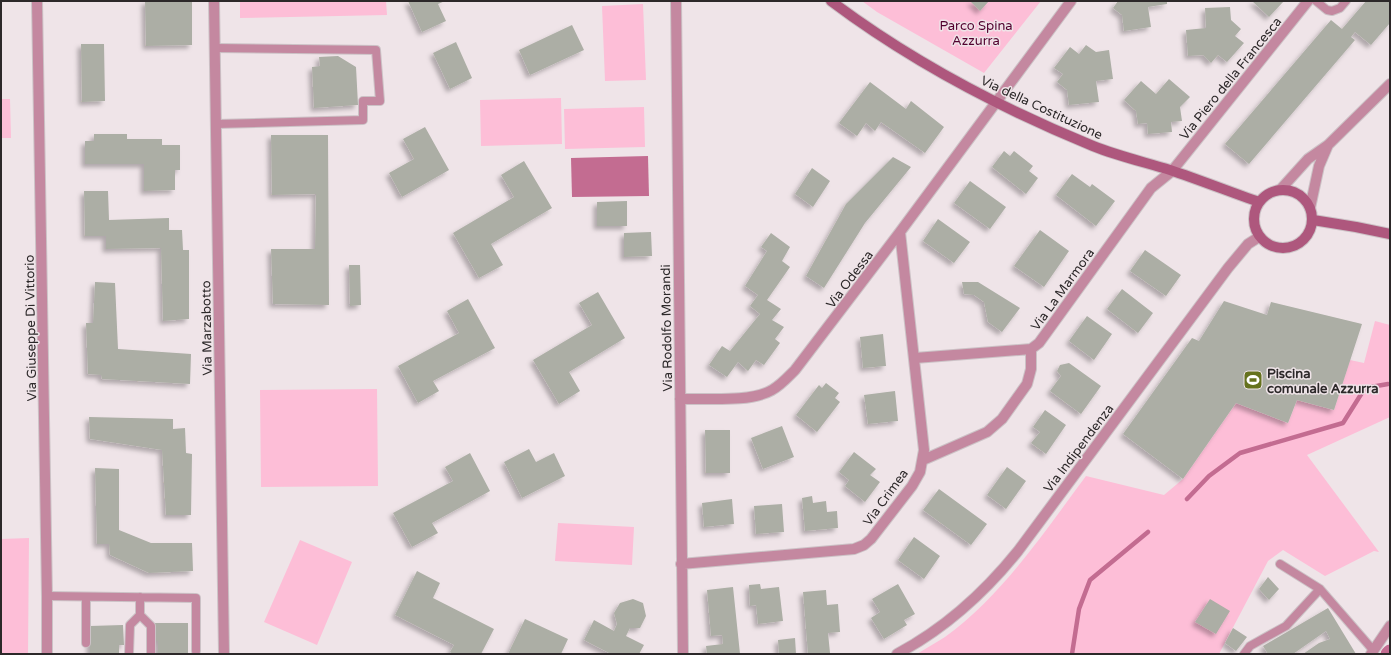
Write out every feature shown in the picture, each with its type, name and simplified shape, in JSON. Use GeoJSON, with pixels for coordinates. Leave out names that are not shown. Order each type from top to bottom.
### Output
{"type":"FeatureCollection","features":[{"type":"Feature","properties":{"kind":"main road","name":"Via della Costituzione"},"geometry":{"type":"LineString","coordinates":[[831,1],[913,57],[995,102],[1092,146],[1125,158],[1172,171],[1259,202]]}},
{"type":"Feature","properties":{"kind":"main road"},"geometry":{"type":"LineString","coordinates":[[1280,190],[1290,190],[1305,199],[1310,208],[1313,220],[1311,229],[1306,238],[1297,246],[1285,249],[1275,248],[1266,244],[1255,230],[1253,221],[1259,202],[1271,192],[1280,190]]}},
{"type":"Feature","properties":{"kind":"main road"},"geometry":{"type":"LineString","coordinates":[[1313,220],[1390,234]]}},
{"type":"Feature","properties":{"kind":"street","name":"Via Giuseppe Di Vittorio"},"geometry":{"type":"LineString","coordinates":[[37,1],[48,596],[47,654]]}},
{"type":"Feature","properties":{"kind":"street","name":"Via Marzabotto"},"geometry":{"type":"LineString","coordinates":[[214,1],[224,654]]}},
{"type":"Feature","properties":{"kind":"street","name":"Via Rodolfo Morandi"},"geometry":{"type":"LineString","coordinates":[[676,1],[683,654]]}},
{"type":"Feature","properties":{"kind":"street","name":"Via Odessa"},"geometry":{"type":"LineString","coordinates":[[680,399],[744,398],[759,395],[771,390],[784,381],[807,355],[900,232],[1071,1]]}},
{"type":"Feature","properties":{"kind":"street","name":"Via Piero della Francesca"},"geometry":{"type":"LineString","coordinates":[[1172,171],[1308,1]]}},
{"type":"Feature","properties":{"kind":"street"},"geometry":{"type":"LineString","coordinates":[[1280,190],[1308,159],[1328,145],[1390,84]]}},
{"type":"Feature","properties":{"kind":"street"},"geometry":{"type":"LineString","coordinates":[[1310,208],[1319,166],[1328,145]]}},
{"type":"Feature","properties":{"kind":"street","name":"Via La Marmora"},"geometry":{"type":"LineString","coordinates":[[915,358],[1031,349],[1039,343],[1151,188],[1172,171]]}},
{"type":"Feature","properties":{"kind":"street","name":"Via Crimea"},"geometry":{"type":"LineString","coordinates":[[681,564],[854,549],[871,540],[912,486],[920,472],[924,450],[900,232]]}},
{"type":"Feature","properties":{"kind":"street","name":"Via Indipendenza"},"geometry":{"type":"LineString","coordinates":[[897,654],[944,625],[1000,574],[1228,268],[1248,244],[1259,237]]}},
{"type":"Feature","properties":{"kind":"street"},"geometry":{"type":"LineString","coordinates":[[923,460],[988,432],[1002,419],[1027,384],[1031,369],[1031,349]]}},
{"type":"Feature","properties":{"kind":"street"},"geometry":{"type":"LineString","coordinates":[[1372,652],[1390,626]]}},
{"type":"Feature","properties":{"kind":"lane"},"geometry":{"type":"LineString","coordinates":[[1316,1],[1328,10],[1332,11],[1340,8],[1346,1]]}},
{"type":"Feature","properties":{"kind":"lane"},"geometry":{"type":"LineString","coordinates":[[215,48],[376,50],[380,101],[363,102],[363,120],[216,124]]}},
{"type":"Feature","properties":{"kind":"lane"},"geometry":{"type":"LineString","coordinates":[[1280,564],[1320,589],[1372,652]]}},
{"type":"Feature","properties":{"kind":"lane"},"geometry":{"type":"LineString","coordinates":[[1244,654],[1250,646],[1286,626],[1320,589]]}},
{"type":"Feature","properties":{"kind":"lane"},"geometry":{"type":"LineString","coordinates":[[48,596],[196,598],[196,650]]}},
{"type":"Feature","properties":{"kind":"lane"},"geometry":{"type":"LineString","coordinates":[[86,597],[86,644]]}},
{"type":"Feature","properties":{"kind":"lane"},"geometry":{"type":"LineString","coordinates":[[140,597],[140,615],[151,626],[151,654]]}},
{"type":"Feature","properties":{"kind":"lane"},"geometry":{"type":"LineString","coordinates":[[129,654],[130,625],[140,615]]}},
{"type":"Feature","properties":{"kind":"green space"},"geometry":{"type":"Polygon","coordinates":[[[240,1],[386,1],[387,15],[240,18],[240,1]]]}},
{"type":"Feature","properties":{"kind":"green space","name":"Parco Spina Azzurra"},"geometry":{"type":"Polygon","coordinates":[[[862,1],[1041,1],[984,73],[877,12],[862,1]]]}},
{"type":"Feature","properties":{"kind":"green space"},"geometry":{"type":"Polygon","coordinates":[[[643,4],[646,80],[605,81],[602,6],[643,4]]]}},
{"type":"Feature","properties":{"kind":"green space"},"geometry":{"type":"Polygon","coordinates":[[[561,98],[562,144],[481,146],[480,100],[561,98]]]}},
{"type":"Feature","properties":{"kind":"green space"},"geometry":{"type":"Polygon","coordinates":[[[1,99],[10,99],[11,138],[1,138],[1,99]]]}},
{"type":"Feature","properties":{"kind":"green space"},"geometry":{"type":"Polygon","coordinates":[[[644,107],[645,147],[565,149],[564,109],[644,107]]]}},
{"type":"Feature","properties":{"kind":"green space"},"geometry":{"type":"Polygon","coordinates":[[[1375,321],[1390,325],[1390,417],[1307,455],[1379,552],[1374,551],[1325,576],[1283,550],[1268,561],[1219,654],[917,654],[945,637],[966,621],[1004,583],[1022,562],[1086,476],[1164,495],[1183,479],[1236,403],[1288,423],[1297,400],[1334,410],[1350,360],[1364,363],[1375,321]]]}},
{"type":"Feature","properties":{"kind":"green space"},"geometry":{"type":"Polygon","coordinates":[[[377,389],[378,486],[261,487],[260,390],[377,389]]]}},
{"type":"Feature","properties":{"kind":"green space"},"geometry":{"type":"Polygon","coordinates":[[[558,523],[634,527],[632,565],[555,561],[558,523]]]}},
{"type":"Feature","properties":{"kind":"green space"},"geometry":{"type":"Polygon","coordinates":[[[29,538],[28,654],[1,654],[1,539],[29,538]]]}},
{"type":"Feature","properties":{"kind":"green space"},"geometry":{"type":"Polygon","coordinates":[[[300,540],[352,562],[317,645],[264,622],[300,540]]]}},
{"type":"Feature","properties":{"kind":"shaded area"},"geometry":{"type":"Polygon","coordinates":[[[648,156],[649,196],[572,197],[571,158],[648,156]]]}},
{"type":"Feature","properties":{"kind":"building"},"geometry":{"type":"Polygon","coordinates":[[[145,1],[192,1],[192,45],[146,46],[145,1]]]}},
{"type":"Feature","properties":{"kind":"building"},"geometry":{"type":"Polygon","coordinates":[[[408,1],[445,1],[438,4],[446,21],[422,32],[408,1]]]}},
{"type":"Feature","properties":{"kind":"building"},"geometry":{"type":"Polygon","coordinates":[[[970,1],[989,1],[980,11],[970,1]]]}},
{"type":"Feature","properties":{"kind":"building"},"geometry":{"type":"Polygon","coordinates":[[[1118,1],[1167,1],[1167,4],[1148,7],[1151,27],[1124,31],[1122,15],[1113,8],[1118,1]]]}},
{"type":"Feature","properties":{"kind":"building"},"geometry":{"type":"Polygon","coordinates":[[[1252,1],[1284,1],[1269,17],[1252,1]]]}},
{"type":"Feature","properties":{"kind":"building"},"geometry":{"type":"Polygon","coordinates":[[[1366,1],[1390,1],[1390,23],[1371,45],[1355,32],[1351,37],[1355,40],[1249,164],[1225,144],[1331,20],[1342,29],[1366,1]]]}},
{"type":"Feature","properties":{"kind":"building"},"geometry":{"type":"Polygon","coordinates":[[[1230,7],[1231,20],[1241,29],[1235,36],[1244,43],[1227,62],[1218,55],[1211,63],[1203,55],[1188,56],[1186,30],[1206,28],[1205,8],[1230,7]]]}},
{"type":"Feature","properties":{"kind":"building"},"geometry":{"type":"Polygon","coordinates":[[[572,25],[584,50],[530,75],[519,50],[572,25]]]}},
{"type":"Feature","properties":{"kind":"building"},"geometry":{"type":"Polygon","coordinates":[[[456,42],[472,78],[450,89],[433,53],[456,42]]]}},
{"type":"Feature","properties":{"kind":"building"},"geometry":{"type":"Polygon","coordinates":[[[81,44],[104,44],[105,101],[82,102],[81,44]]]}},
{"type":"Feature","properties":{"kind":"building"},"geometry":{"type":"Polygon","coordinates":[[[1086,45],[1096,52],[1109,50],[1113,79],[1096,81],[1099,102],[1069,105],[1067,90],[1057,82],[1063,74],[1054,68],[1070,47],[1079,54],[1086,45]]]}},
{"type":"Feature","properties":{"kind":"building"},"geometry":{"type":"Polygon","coordinates":[[[338,56],[356,67],[358,105],[314,108],[312,67],[320,66],[319,57],[338,56]]]}},
{"type":"Feature","properties":{"kind":"building"},"geometry":{"type":"Polygon","coordinates":[[[1169,79],[1190,97],[1180,107],[1182,121],[1171,122],[1172,132],[1148,134],[1147,123],[1138,124],[1136,111],[1124,100],[1141,81],[1156,94],[1169,79]]]}},
{"type":"Feature","properties":{"kind":"building"},"geometry":{"type":"Polygon","coordinates":[[[870,82],[906,109],[911,101],[944,127],[925,153],[881,122],[875,131],[866,123],[857,136],[839,123],[870,82]]]}},
{"type":"Feature","properties":{"kind":"building"},"geometry":{"type":"Polygon","coordinates":[[[425,127],[449,170],[402,197],[389,173],[414,159],[403,139],[425,127]]]}},
{"type":"Feature","properties":{"kind":"building"},"geometry":{"type":"Polygon","coordinates":[[[94,134],[127,134],[127,139],[162,139],[162,145],[180,145],[180,170],[175,170],[175,190],[144,191],[144,164],[85,164],[85,141],[94,141],[94,134]]]}},
{"type":"Feature","properties":{"kind":"building"},"geometry":{"type":"Polygon","coordinates":[[[271,135],[328,135],[329,305],[273,304],[271,249],[315,249],[316,194],[272,195],[271,135]]]}},
{"type":"Feature","properties":{"kind":"building"},"geometry":{"type":"Polygon","coordinates":[[[1004,151],[1010,156],[1014,151],[1033,166],[1029,171],[1038,178],[1026,194],[992,167],[1004,151]]]}},
{"type":"Feature","properties":{"kind":"building"},"geometry":{"type":"Polygon","coordinates":[[[893,157],[911,167],[865,223],[824,288],[806,276],[846,204],[893,157]]]}},
{"type":"Feature","properties":{"kind":"building"},"geometry":{"type":"Polygon","coordinates":[[[524,161],[552,208],[491,244],[503,265],[479,278],[453,233],[514,197],[501,175],[524,161]]]}},
{"type":"Feature","properties":{"kind":"building"},"geometry":{"type":"Polygon","coordinates":[[[812,168],[830,181],[813,207],[795,194],[812,168]]]}},
{"type":"Feature","properties":{"kind":"building"},"geometry":{"type":"Polygon","coordinates":[[[1072,174],[1090,187],[1092,184],[1115,201],[1096,226],[1056,195],[1072,174]]]}},
{"type":"Feature","properties":{"kind":"building"},"geometry":{"type":"Polygon","coordinates":[[[970,181],[1006,207],[990,229],[954,203],[970,181]]]}},
{"type":"Feature","properties":{"kind":"building"},"geometry":{"type":"Polygon","coordinates":[[[84,191],[108,191],[109,220],[169,218],[169,230],[182,230],[183,250],[189,250],[189,319],[163,321],[161,248],[106,249],[106,236],[85,236],[84,191]]]}},
{"type":"Feature","properties":{"kind":"building"},"geometry":{"type":"Polygon","coordinates":[[[627,201],[627,226],[597,226],[597,202],[627,201]]]}},
{"type":"Feature","properties":{"kind":"building"},"geometry":{"type":"Polygon","coordinates":[[[938,219],[970,242],[954,263],[923,241],[938,219]]]}},
{"type":"Feature","properties":{"kind":"building"},"geometry":{"type":"Polygon","coordinates":[[[1040,230],[1069,251],[1044,287],[1014,266],[1040,230]]]}},
{"type":"Feature","properties":{"kind":"building"},"geometry":{"type":"Polygon","coordinates":[[[651,232],[652,256],[624,257],[624,233],[651,232]]]}},
{"type":"Feature","properties":{"kind":"building"},"geometry":{"type":"Polygon","coordinates":[[[771,233],[790,247],[782,261],[790,267],[767,300],[781,309],[772,320],[784,327],[775,339],[780,343],[764,365],[756,360],[748,371],[738,362],[727,377],[709,365],[722,346],[730,351],[760,314],[750,306],[758,295],[745,286],[767,251],[761,247],[771,233]]]}},
{"type":"Feature","properties":{"kind":"building"},"geometry":{"type":"Polygon","coordinates":[[[1145,250],[1181,275],[1166,296],[1130,271],[1145,250]]]}},
{"type":"Feature","properties":{"kind":"building"},"geometry":{"type":"Polygon","coordinates":[[[349,265],[360,265],[361,305],[350,306],[349,265]]]}},
{"type":"Feature","properties":{"kind":"building"},"geometry":{"type":"Polygon","coordinates":[[[95,282],[115,283],[118,349],[191,354],[190,384],[102,379],[101,375],[88,374],[86,323],[93,323],[95,282]]]}},
{"type":"Feature","properties":{"kind":"building"},"geometry":{"type":"Polygon","coordinates":[[[962,282],[978,282],[1020,308],[1002,332],[988,322],[984,302],[974,295],[964,294],[962,282]]]}},
{"type":"Feature","properties":{"kind":"building"},"geometry":{"type":"Polygon","coordinates":[[[1122,289],[1153,313],[1138,333],[1107,309],[1122,289]]]}},
{"type":"Feature","properties":{"kind":"building"},"geometry":{"type":"Polygon","coordinates":[[[598,292],[625,338],[569,372],[580,391],[559,404],[533,360],[592,325],[579,303],[598,292]]]}},
{"type":"Feature","properties":{"kind":"building"},"geometry":{"type":"Polygon","coordinates":[[[468,299],[495,348],[433,381],[439,391],[418,403],[398,366],[459,333],[447,311],[468,299]]]}},
{"type":"Feature","properties":{"kind":"building","name":"Piscina comunale Azzurra"},"geometry":{"type":"Polygon","coordinates":[[[1224,301],[1267,315],[1271,302],[1362,324],[1334,410],[1297,400],[1288,423],[1236,403],[1183,479],[1123,434],[1192,338],[1199,341],[1224,301]]]}},
{"type":"Feature","properties":{"kind":"building"},"geometry":{"type":"Polygon","coordinates":[[[1087,316],[1112,334],[1094,360],[1069,341],[1087,316]]]}},
{"type":"Feature","properties":{"kind":"building"},"geometry":{"type":"Polygon","coordinates":[[[883,334],[886,366],[863,368],[860,337],[883,334]]]}},
{"type":"Feature","properties":{"kind":"building"},"geometry":{"type":"Polygon","coordinates":[[[1069,363],[1101,386],[1081,414],[1050,391],[1061,376],[1057,371],[1060,365],[1069,363]]]}},
{"type":"Feature","properties":{"kind":"building"},"geometry":{"type":"Polygon","coordinates":[[[826,383],[839,393],[835,398],[840,402],[817,432],[796,415],[819,385],[822,388],[826,383]]]}},
{"type":"Feature","properties":{"kind":"building"},"geometry":{"type":"Polygon","coordinates":[[[895,391],[898,421],[868,424],[864,395],[895,391]]]}},
{"type":"Feature","properties":{"kind":"building"},"geometry":{"type":"Polygon","coordinates":[[[1045,410],[1066,425],[1046,454],[1031,443],[1040,432],[1033,427],[1045,410]]]}},
{"type":"Feature","properties":{"kind":"building"},"geometry":{"type":"Polygon","coordinates":[[[89,417],[173,419],[173,429],[185,428],[186,453],[192,454],[191,515],[166,515],[162,450],[90,439],[89,417]]]}},
{"type":"Feature","properties":{"kind":"building"},"geometry":{"type":"Polygon","coordinates":[[[782,426],[794,457],[763,469],[751,438],[782,426]]]}},
{"type":"Feature","properties":{"kind":"building"},"geometry":{"type":"Polygon","coordinates":[[[705,430],[730,430],[730,473],[706,473],[705,430]]]}},
{"type":"Feature","properties":{"kind":"building"},"geometry":{"type":"Polygon","coordinates":[[[529,449],[536,462],[554,453],[565,476],[522,498],[504,462],[529,449]]]}},
{"type":"Feature","properties":{"kind":"building"},"geometry":{"type":"Polygon","coordinates":[[[854,452],[876,469],[870,475],[880,482],[865,502],[845,486],[849,480],[839,472],[854,452]]]}},
{"type":"Feature","properties":{"kind":"building"},"geometry":{"type":"Polygon","coordinates":[[[470,453],[490,491],[432,523],[438,533],[412,547],[393,513],[453,481],[445,467],[470,453]]]}},
{"type":"Feature","properties":{"kind":"building"},"geometry":{"type":"Polygon","coordinates":[[[1007,467],[1026,481],[1006,509],[987,495],[1007,467]]]}},
{"type":"Feature","properties":{"kind":"building"},"geometry":{"type":"Polygon","coordinates":[[[95,468],[119,469],[119,530],[151,543],[192,543],[193,571],[149,573],[110,555],[109,544],[97,544],[95,468]]]}},
{"type":"Feature","properties":{"kind":"building"},"geometry":{"type":"Polygon","coordinates":[[[939,489],[987,524],[971,545],[923,510],[939,489]]]}},
{"type":"Feature","properties":{"kind":"building"},"geometry":{"type":"Polygon","coordinates":[[[812,496],[813,503],[826,501],[827,512],[837,511],[838,528],[805,531],[802,498],[812,496]]]}},
{"type":"Feature","properties":{"kind":"building"},"geometry":{"type":"Polygon","coordinates":[[[732,499],[734,524],[704,527],[702,503],[732,499]]]}},
{"type":"Feature","properties":{"kind":"building"},"geometry":{"type":"Polygon","coordinates":[[[782,504],[784,532],[756,534],[754,506],[782,504]]]}},
{"type":"Feature","properties":{"kind":"building"},"geometry":{"type":"Polygon","coordinates":[[[914,537],[940,556],[924,579],[898,560],[914,537]]]}},
{"type":"Feature","properties":{"kind":"building"},"geometry":{"type":"Polygon","coordinates":[[[417,571],[440,583],[433,598],[494,629],[481,654],[453,654],[450,652],[454,645],[395,615],[417,571]]]}},
{"type":"Feature","properties":{"kind":"building"},"geometry":{"type":"Polygon","coordinates":[[[1268,577],[1279,589],[1269,600],[1259,589],[1268,577]]]}},
{"type":"Feature","properties":{"kind":"building"},"geometry":{"type":"Polygon","coordinates":[[[760,584],[761,589],[779,587],[783,621],[758,624],[756,605],[750,606],[749,585],[760,584]]]}},
{"type":"Feature","properties":{"kind":"building"},"geometry":{"type":"Polygon","coordinates":[[[898,584],[915,614],[904,620],[907,625],[884,639],[871,618],[880,612],[872,599],[898,584]]]}},
{"type":"Feature","properties":{"kind":"building"},"geometry":{"type":"Polygon","coordinates":[[[733,587],[740,654],[707,654],[706,646],[723,644],[722,635],[711,636],[707,590],[733,587]]]}},
{"type":"Feature","properties":{"kind":"building"},"geometry":{"type":"Polygon","coordinates":[[[826,590],[827,605],[838,604],[840,632],[828,633],[830,653],[808,654],[803,592],[826,590]]]}},
{"type":"Feature","properties":{"kind":"building"},"geometry":{"type":"Polygon","coordinates":[[[633,599],[643,603],[646,616],[640,628],[630,628],[626,636],[644,645],[639,654],[611,654],[584,640],[594,620],[614,631],[617,624],[614,613],[620,603],[633,599]]]}},
{"type":"Feature","properties":{"kind":"building"},"geometry":{"type":"Polygon","coordinates":[[[1210,599],[1230,611],[1216,634],[1195,622],[1210,599]]]}},
{"type":"Feature","properties":{"kind":"building"},"geometry":{"type":"Polygon","coordinates":[[[1328,608],[1356,654],[1303,654],[1319,643],[1330,639],[1326,631],[1293,654],[1268,654],[1263,646],[1328,608]]]}},
{"type":"Feature","properties":{"kind":"building"},"geometry":{"type":"Polygon","coordinates":[[[525,619],[568,639],[561,654],[508,654],[525,619]]]}},
{"type":"Feature","properties":{"kind":"building"},"geometry":{"type":"Polygon","coordinates":[[[154,623],[188,623],[188,654],[158,654],[158,641],[155,641],[154,623]]]}},
{"type":"Feature","properties":{"kind":"building"},"geometry":{"type":"Polygon","coordinates":[[[123,625],[124,645],[119,645],[119,654],[90,654],[90,626],[123,625]]]}},
{"type":"Feature","properties":{"kind":"building"},"geometry":{"type":"Polygon","coordinates":[[[1233,628],[1247,637],[1236,651],[1225,643],[1233,628]]]}},
{"type":"Feature","properties":{"kind":"building"},"geometry":{"type":"Polygon","coordinates":[[[795,638],[796,654],[779,654],[778,640],[795,638]]]}},
{"type":"Feature","properties":{"kind":"waterway"},"geometry":{"type":"LineString","coordinates":[[1187,499],[1209,476],[1240,453],[1343,423],[1365,388],[1388,384]]}},
{"type":"Feature","properties":{"kind":"waterway"},"geometry":{"type":"LineString","coordinates":[[1072,654],[1079,609],[1090,580],[1148,532]]}},
{"type":"Feature","properties":{"kind":"place","name":"Piscina comunale Azzurra"},"geometry":{"type":"Point","coordinates":[1253,380]}}]}
